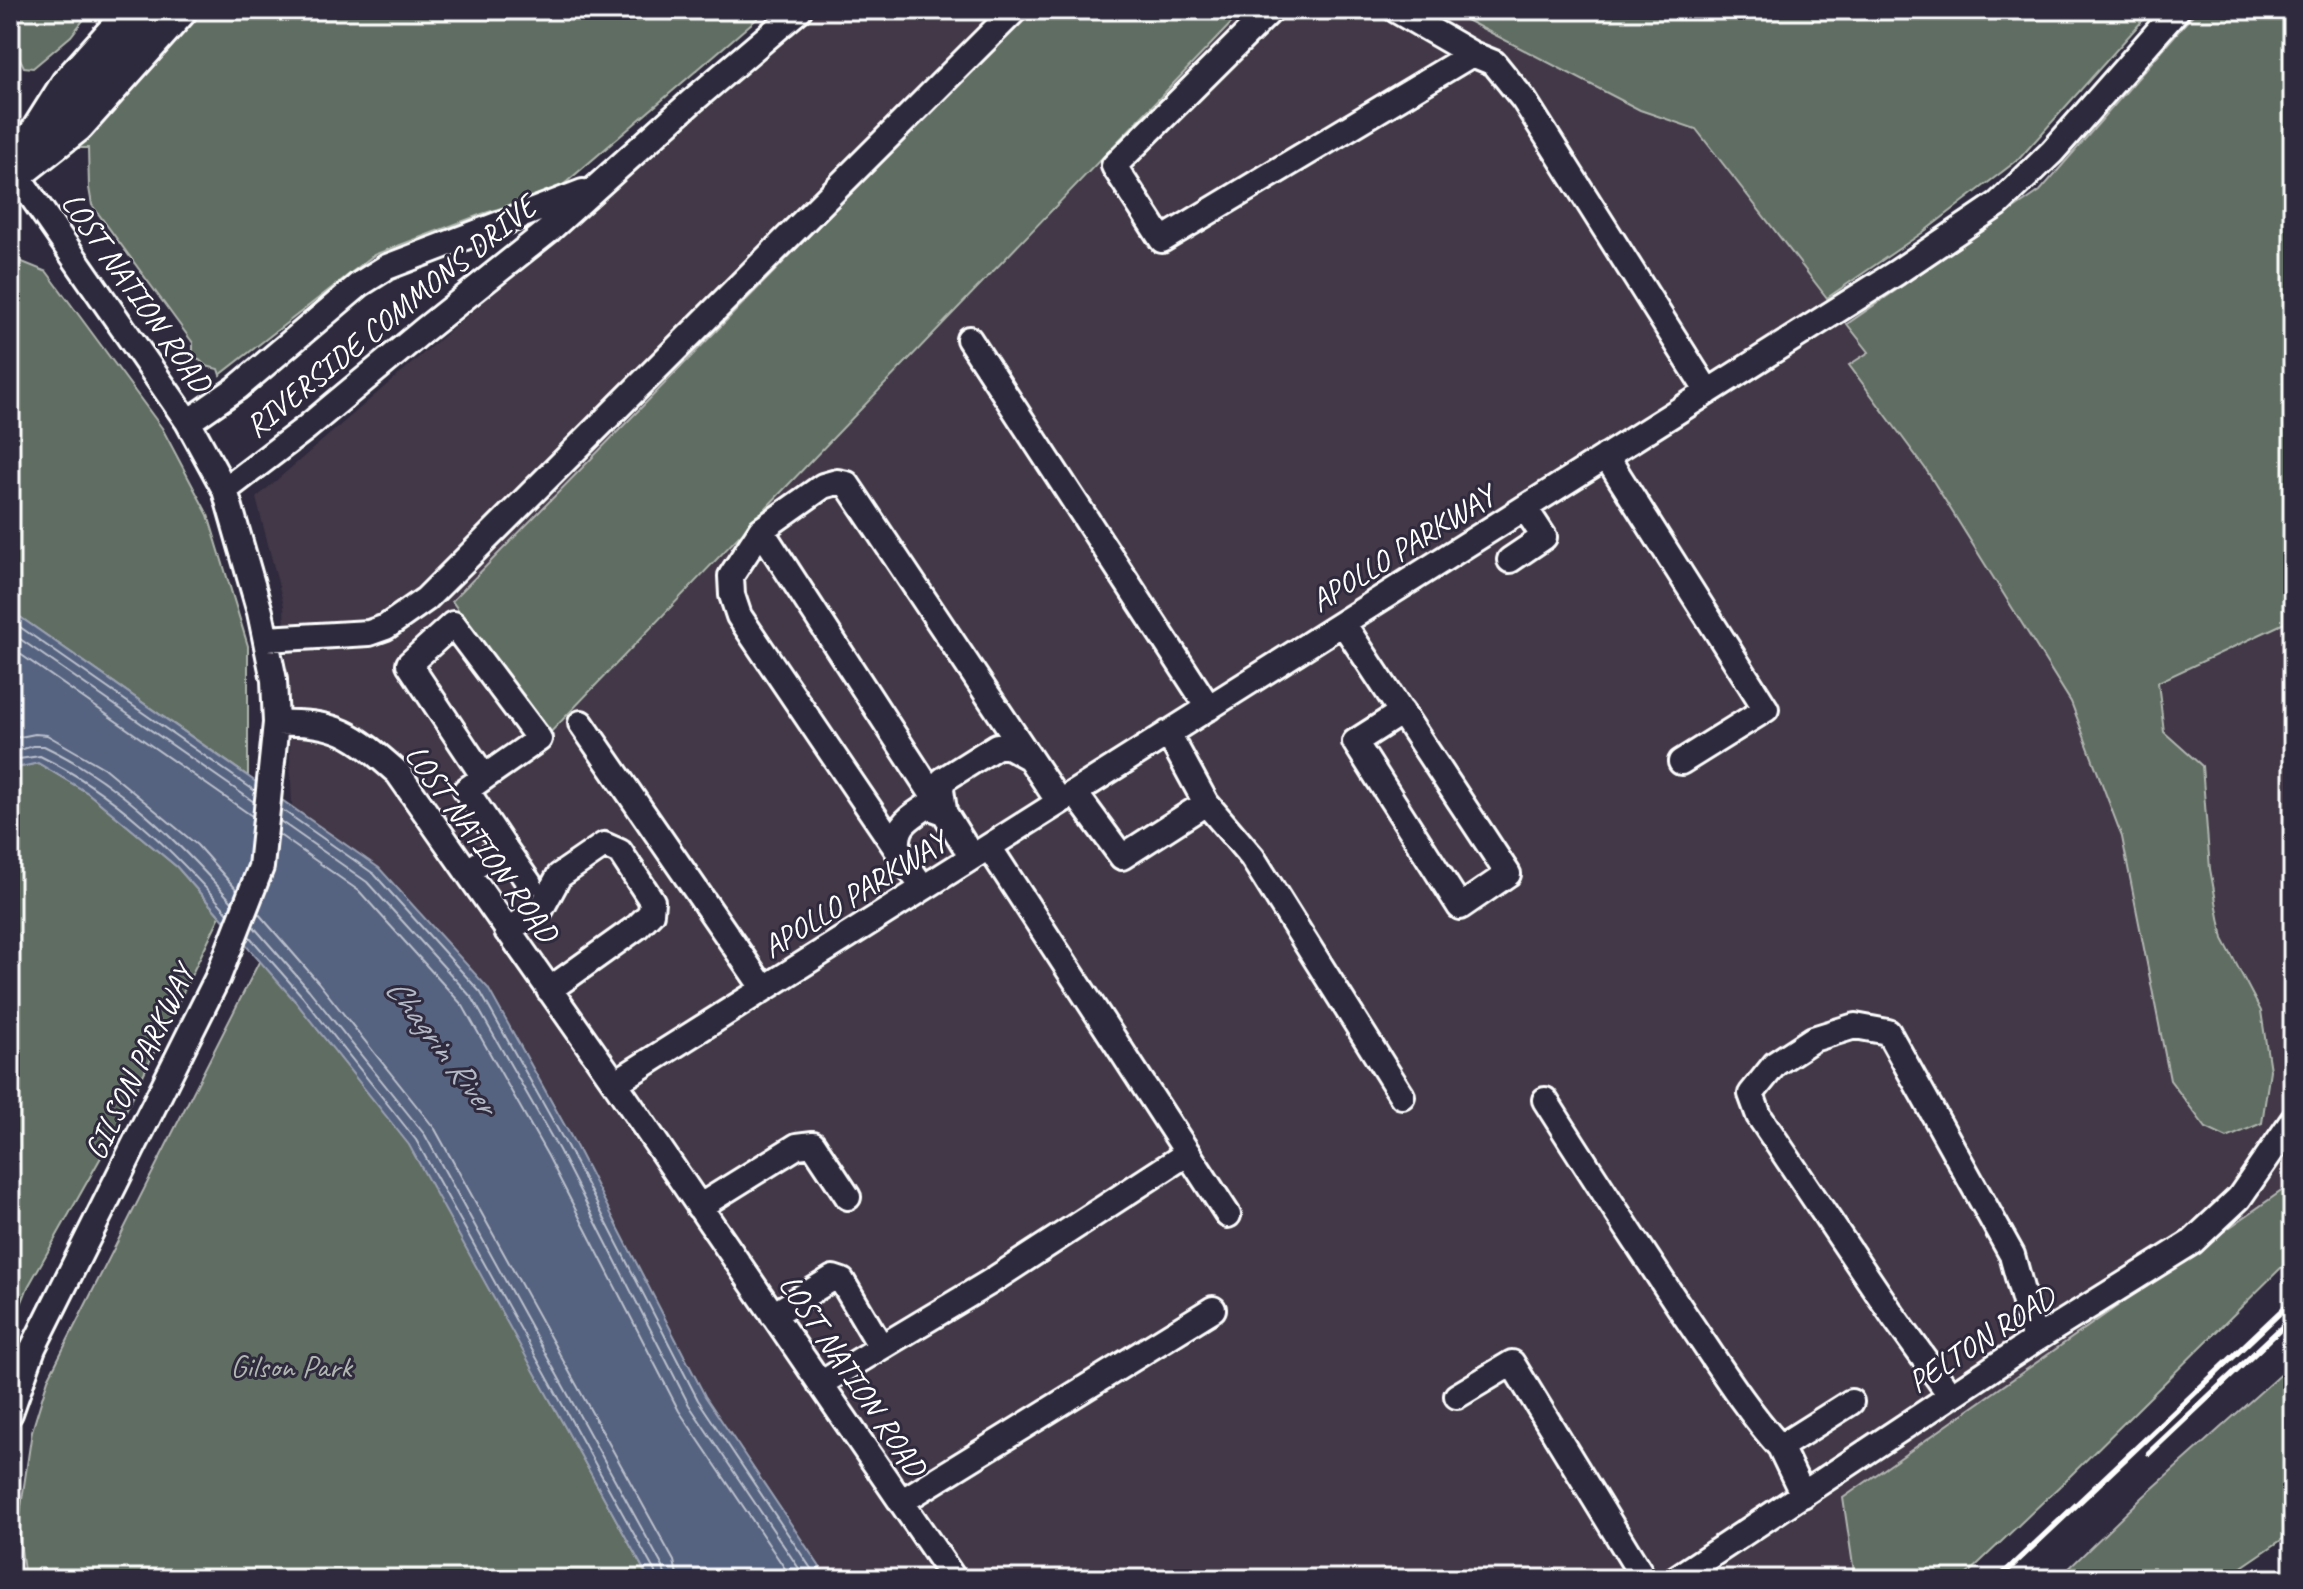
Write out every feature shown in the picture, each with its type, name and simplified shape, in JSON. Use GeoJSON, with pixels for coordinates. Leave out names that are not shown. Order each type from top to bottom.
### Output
{"type":"FeatureCollection","features":[{"type":"Feature","properties":{"kind":"highway"},"geometry":{"type":"LineString","coordinates":[[12,172],[69,85],[136,10]]}},
{"type":"Feature","properties":{"kind":"highway"},"geometry":{"type":"LineString","coordinates":[[12,172],[76,124],[178,10]]}},
{"type":"Feature","properties":{"kind":"street","name":"RIVERSIDE COMMONS DRIVE"},"geometry":{"type":"LineString","coordinates":[[225,490],[548,231],[799,10]]}},
{"type":"Feature","properties":{"kind":"street"},"geometry":{"type":"LineString","coordinates":[[266,639],[369,633],[386,627],[426,599],[1015,10]]}},
{"type":"Feature","properties":{"kind":"street"},"geometry":{"type":"LineString","coordinates":[[1271,10],[1114,166],[1162,240],[1472,54]]}},
{"type":"Feature","properties":{"kind":"street"},"geometry":{"type":"LineString","coordinates":[[1396,10],[1472,54],[1494,63],[1524,100],[1708,392]]}},
{"type":"Feature","properties":{"kind":"street","name":"APOLLO PARKWAY"},"geometry":{"type":"LineString","coordinates":[[615,1083],[1708,392],[1998,204],[2052,152],[2177,10]]}},
{"type":"Feature","properties":{"kind":"street","name":"LOST NATION ROAD"},"geometry":{"type":"LineString","coordinates":[[12,172],[188,422],[225,490],[247,559],[266,639],[274,680],[276,723],[303,722],[331,726],[362,740],[398,773],[615,1083],[954,1579]]}},
{"type":"Feature","properties":{"kind":"street","name":"RIVERSIDE COMMONS DRIVE"},"geometry":{"type":"LineString","coordinates":[[188,422],[237,388],[360,284],[387,267],[593,189]]}},
{"type":"Feature","properties":{"kind":"street"},"geometry":{"type":"LineString","coordinates":[[969,339],[1209,708]]}},
{"type":"Feature","properties":{"kind":"street"},"geometry":{"type":"LineString","coordinates":[[1606,456],[1766,709],[1681,762]]}},
{"type":"Feature","properties":{"kind":"street"},"geometry":{"type":"LineString","coordinates":[[923,888],[739,616],[732,595],[731,576],[761,530],[823,486],[837,482],[847,484],[1028,757],[1122,857],[1206,803]]}},
{"type":"Feature","properties":{"kind":"street"},"geometry":{"type":"LineString","coordinates":[[1510,560],[1544,537],[1525,508]]}},
{"type":"Feature","properties":{"kind":"street"},"geometry":{"type":"LineString","coordinates":[[761,530],[944,812],[981,852],[1228,1215]]}},
{"type":"Feature","properties":{"kind":"street"},"geometry":{"type":"LineString","coordinates":[[1343,623],[1402,712],[1508,874],[1460,907],[1355,742],[1402,712]]}},
{"type":"Feature","properties":{"kind":"street"},"geometry":{"type":"LineString","coordinates":[[484,777],[409,664],[453,624],[539,739],[466,790],[529,883]]}},
{"type":"Feature","properties":{"kind":"street","name":"GILSON PARKWAY"},"geometry":{"type":"LineString","coordinates":[[10,1413],[33,1348],[218,977],[261,867],[276,723]]}},
{"type":"Feature","properties":{"kind":"street"},"geometry":{"type":"LineString","coordinates":[[581,723],[764,989]]}},
{"type":"Feature","properties":{"kind":"street"},"geometry":{"type":"LineString","coordinates":[[1168,733],[1206,803],[1252,857],[1402,1096]]}},
{"type":"Feature","properties":{"kind":"street"},"geometry":{"type":"LineString","coordinates":[[944,812],[943,780],[997,746],[1008,746],[1028,757]]}},
{"type":"Feature","properties":{"kind":"street"},"geometry":{"type":"LineString","coordinates":[[898,851],[897,831],[904,822],[927,806],[944,812]]}},
{"type":"Feature","properties":{"kind":"street"},"geometry":{"type":"LineString","coordinates":[[507,931],[541,909],[559,876],[604,845],[620,852],[652,901],[651,913],[637,927],[549,990]]}},
{"type":"Feature","properties":{"kind":"street"},"geometry":{"type":"LineString","coordinates":[[467,872],[504,847]]}},
{"type":"Feature","properties":{"kind":"street"},"geometry":{"type":"LineString","coordinates":[[1951,1396],[1759,1116],[1751,1094],[1775,1064],[1813,1039],[1855,1026],[1888,1032],[2012,1255],[2035,1340]]}},
{"type":"Feature","properties":{"kind":"street"},"geometry":{"type":"LineString","coordinates":[[1545,1100],[1623,1224],[1757,1421],[1780,1447],[1803,1495]]}},
{"type":"Feature","properties":{"kind":"street","name":"PELTON ROAD"},"geometry":{"type":"LineString","coordinates":[[1675,1579],[2035,1340],[2192,1242],[2239,1198],[2293,1120]]}},
{"type":"Feature","properties":{"kind":"street"},"geometry":{"type":"LineString","coordinates":[[699,1207],[797,1146],[813,1144],[848,1197]]}},
{"type":"Feature","properties":{"kind":"street"},"geometry":{"type":"LineString","coordinates":[[820,1384],[1002,1274],[1188,1153]]}},
{"type":"Feature","properties":{"kind":"street"},"geometry":{"type":"LineString","coordinates":[[773,1315],[833,1278],[842,1281],[881,1347]]}},
{"type":"Feature","properties":{"kind":"street"},"geometry":{"type":"LineString","coordinates":[[901,1502],[1213,1309]]}},
{"type":"Feature","properties":{"kind":"street"},"geometry":{"type":"LineString","coordinates":[[1457,1396],[1512,1363],[1644,1579]]}},
{"type":"Feature","properties":{"kind":"street"},"geometry":{"type":"LineString","coordinates":[[1780,1447],[1851,1402]]}},
{"type":"Feature","properties":{"kind":"shaded area"},"geometry":{"type":"Polygon","coordinates":[[[820,10],[1447,10],[1640,110],[1696,129],[1918,417],[2111,703],[2293,619],[2293,1256],[1962,1579],[828,1579],[705,1396],[574,1142],[379,868],[292,807],[284,606],[256,498],[820,10]]]}},
{"type":"Feature","properties":{"kind":"green space"},"geometry":{"type":"Polygon","coordinates":[[[10,10],[91,10],[71,36],[33,68],[24,67],[19,57],[10,57],[10,10]]]}},
{"type":"Feature","properties":{"kind":"green space"},"geometry":{"type":"Polygon","coordinates":[[[200,10],[767,10],[556,191],[482,214],[374,255],[220,375],[218,369],[206,366],[193,354],[193,343],[92,205],[88,148],[79,148],[102,115],[200,10]]]}},
{"type":"Feature","properties":{"kind":"green space"},"geometry":{"type":"Polygon","coordinates":[[[1030,10],[1244,10],[547,736],[452,601],[1030,10]]]}},
{"type":"Feature","properties":{"kind":"green space"},"geometry":{"type":"Polygon","coordinates":[[[1447,10],[2152,10],[2019,159],[1922,233],[1827,298],[1696,129],[1640,110],[1447,10]]]}},
{"type":"Feature","properties":{"kind":"green space"},"geometry":{"type":"Polygon","coordinates":[[[2197,10],[2293,10],[2293,619],[2158,682],[2164,732],[2202,766],[2210,869],[2223,939],[2261,1011],[2270,1070],[2262,1123],[2227,1138],[2206,1128],[2170,1080],[2122,837],[2071,702],[1925,468],[1849,365],[1869,352],[1847,324],[2040,191],[2197,10]]]}},
{"type":"Feature","properties":{"kind":"green space"},"geometry":{"type":"Polygon","coordinates":[[[10,257],[47,272],[162,428],[208,515],[248,646],[248,776],[10,610],[10,257]]]}},
{"type":"Feature","properties":{"kind":"green space"},"geometry":{"type":"Polygon","coordinates":[[[38,763],[88,793],[177,867],[220,916],[118,1127],[28,1287],[10,1332],[10,774],[21,767],[38,763]]]}},
{"type":"Feature","properties":{"kind":"green space","name":"Gilson Park"},"geometry":{"type":"Polygon","coordinates":[[[261,958],[410,1145],[649,1579],[25,1579],[18,1527],[32,1431],[48,1379],[261,958]]]}},
{"type":"Feature","properties":{"kind":"green space"},"geometry":{"type":"Polygon","coordinates":[[[2293,1183],[2293,1256],[1962,1579],[1855,1579],[1843,1498],[2293,1183]]]}},
{"type":"Feature","properties":{"kind":"green space"},"geometry":{"type":"Polygon","coordinates":[[[2293,1363],[2293,1532],[2224,1579],[2058,1579],[2143,1497],[2293,1363]]]}},
{"type":"Feature","properties":{"kind":"water","name":"Chagrin River"},"geometry":{"type":"Polygon","coordinates":[[[10,610],[379,868],[488,988],[574,1142],[705,1396],[828,1579],[649,1579],[409,1145],[295,1001],[177,867],[88,793],[38,763],[21,767],[10,774],[10,610]]]}},
{"type":"Feature","properties":{"kind":"railway"},"geometry":{"type":"LineString","coordinates":[[1998,1579],[2293,1300]]}},
{"type":"Feature","properties":{"kind":"railway"},"geometry":{"type":"LineString","coordinates":[[2149,1453],[2293,1317]]}}]}
